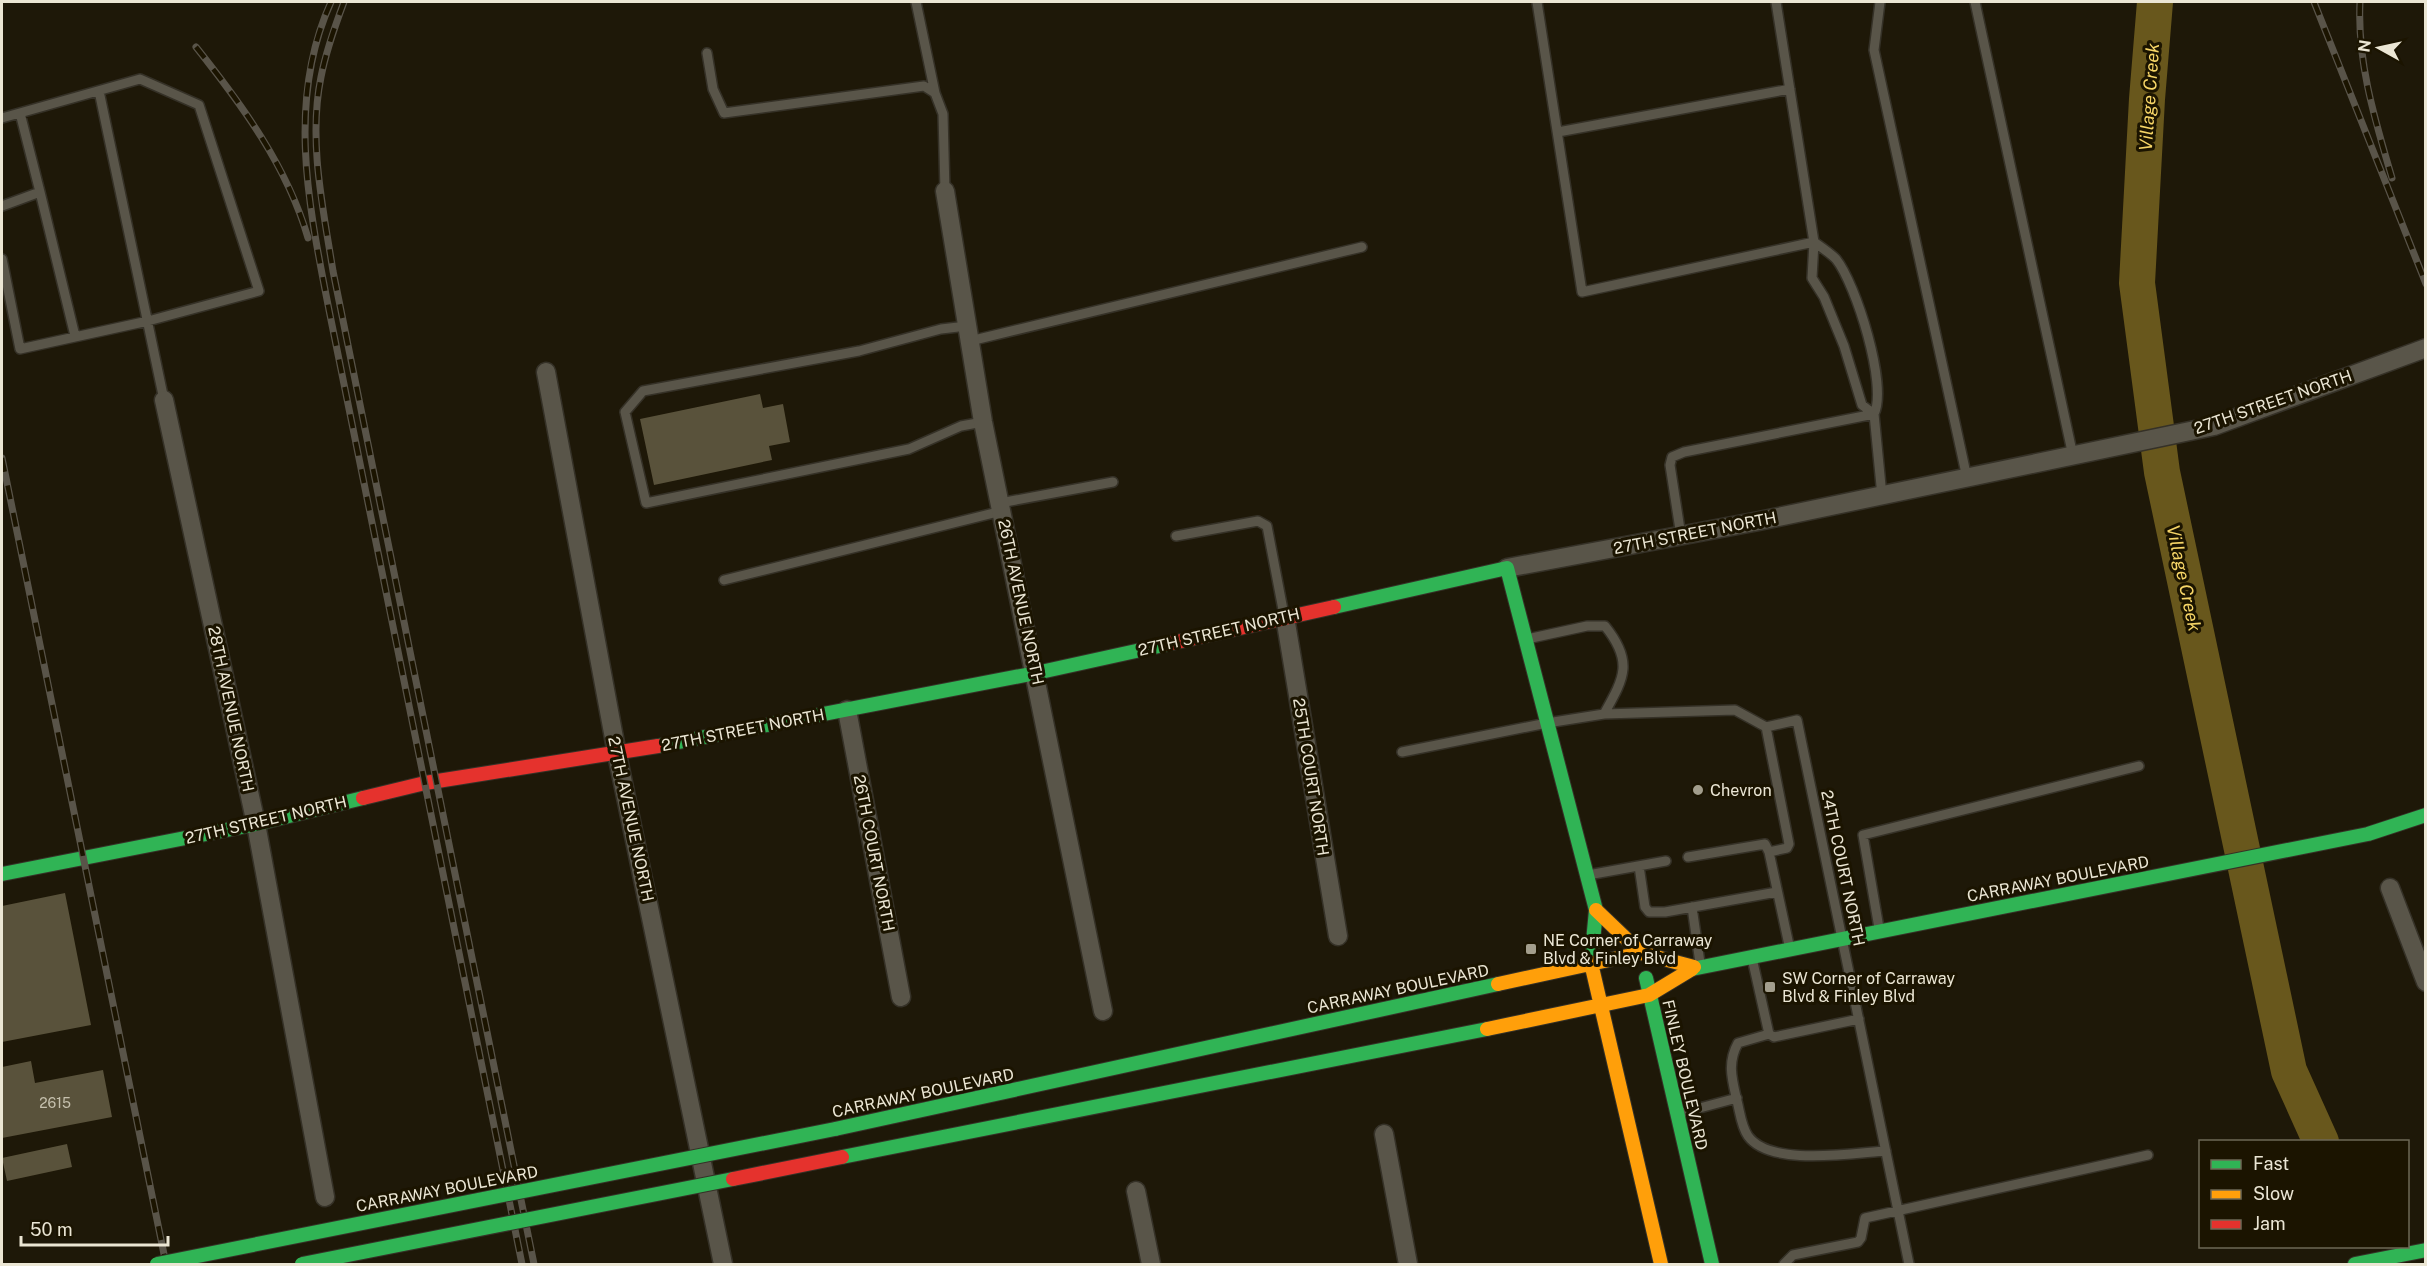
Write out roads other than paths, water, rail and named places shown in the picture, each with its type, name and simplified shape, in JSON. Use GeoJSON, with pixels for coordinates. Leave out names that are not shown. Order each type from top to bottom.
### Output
{"type":"FeatureCollection","features":[{"type":"Feature","properties":{"kind":"main road","name":"27TH STREET NORTH"},"geometry":{"type":"LineString","coordinates":[[2,874],[256,824],[430,782],[617,754],[1036,673],[1507,568]]}},
{"type":"Feature","properties":{"kind":"main road"},"geometry":{"type":"LineString","coordinates":[[1507,568],[1596,910],[1591,963],[1661,1264]]}},
{"type":"Feature","properties":{"kind":"main road","name":"CARRAWAY BOULEVARD"},"geometry":{"type":"LineString","coordinates":[[302,1264],[1601,1006],[1649,995],[1697,966],[2368,834],[2426,815]]}},
{"type":"Feature","properties":{"kind":"main road"},"geometry":{"type":"LineString","coordinates":[[1596,910],[1641,953]]}},
{"type":"Feature","properties":{"kind":"main road","name":"CARRAWAY BOULEVARD"},"geometry":{"type":"LineString","coordinates":[[157,1264],[835,1129],[1641,953],[1697,966]]}},
{"type":"Feature","properties":{"kind":"main road","name":"FINLEY BOULEVARD"},"geometry":{"type":"LineString","coordinates":[[1641,953],[1712,1264]]}},
{"type":"Feature","properties":{"kind":"main road"},"geometry":{"type":"LineString","coordinates":[[2355,1264],[2426,1250]]}},
{"type":"Feature","properties":{"kind":"street","name":"26TH AVENUE NORTH"},"geometry":{"type":"LineString","coordinates":[[945,191],[983,422],[1036,673],[1103,1011]]}},
{"type":"Feature","properties":{"kind":"street","name":"27TH STREET NORTH"},"geometry":{"type":"LineString","coordinates":[[1507,568],[1882,496],[2214,426],[2426,348]]}},
{"type":"Feature","properties":{"kind":"street","name":"27TH AVENUE NORTH"},"geometry":{"type":"LineString","coordinates":[[546,372],[617,754],[723,1264]]}},
{"type":"Feature","properties":{"kind":"street","name":"28TH AVENUE NORTH"},"geometry":{"type":"LineString","coordinates":[[164,400],[256,824],[325,1197]]}},
{"type":"Feature","properties":{"kind":"street","name":"25TH COURT NORTH"},"geometry":{"type":"LineString","coordinates":[[1285,617],[1338,936]]}},
{"type":"Feature","properties":{"kind":"street","name":"26TH COURT NORTH"},"geometry":{"type":"LineString","coordinates":[[847,710],[902,997]]}},
{"type":"Feature","properties":{"kind":"street"},"geometry":{"type":"LineString","coordinates":[[2390,888],[2426,982]]}},
{"type":"Feature","properties":{"kind":"street"},"geometry":{"type":"LineString","coordinates":[[1384,1134],[1408,1264]]}},
{"type":"Feature","properties":{"kind":"street"},"geometry":{"type":"LineString","coordinates":[[1136,1191],[1151,1264]]}},
{"type":"Feature","properties":{"kind":"lane"},"geometry":{"type":"LineString","coordinates":[[916,2],[935,93],[943,114],[945,191]]}},
{"type":"Feature","properties":{"kind":"lane"},"geometry":{"type":"LineString","coordinates":[[1537,2],[1582,292],[1814,242]]}},
{"type":"Feature","properties":{"kind":"lane"},"geometry":{"type":"LineString","coordinates":[[1776,2],[1814,242],[1812,278],[1824,297],[1844,346],[1862,405],[1874,414]]}},
{"type":"Feature","properties":{"kind":"lane"},"geometry":{"type":"LineString","coordinates":[[1880,2],[1874,50],[1967,478]]}},
{"type":"Feature","properties":{"kind":"lane"},"geometry":{"type":"LineString","coordinates":[[1975,2],[2073,456]]}},
{"type":"Feature","properties":{"kind":"lane"},"geometry":{"type":"LineString","coordinates":[[707,53],[713,89],[724,113],[740,113],[907,87],[924,86],[935,93]]}},
{"type":"Feature","properties":{"kind":"lane"},"geometry":{"type":"LineString","coordinates":[[2,118],[140,80],[200,105],[259,291],[148,321],[20,349],[2,259]]}},
{"type":"Feature","properties":{"kind":"lane"},"geometry":{"type":"LineString","coordinates":[[1558,132],[1790,89]]}},
{"type":"Feature","properties":{"kind":"lane"},"geometry":{"type":"LineString","coordinates":[[99,91],[164,400]]}},
{"type":"Feature","properties":{"kind":"lane"},"geometry":{"type":"LineString","coordinates":[[20,113],[75,336]]}},
{"type":"Feature","properties":{"kind":"lane"},"geometry":{"type":"LineString","coordinates":[[2,206],[40,192]]}},
{"type":"Feature","properties":{"kind":"lane"},"geometry":{"type":"LineString","coordinates":[[1814,242],[1836,260],[1861,309],[1877,381],[1879,404],[1874,414],[1882,496]]}},
{"type":"Feature","properties":{"kind":"lane"},"geometry":{"type":"LineString","coordinates":[[983,422],[961,426],[909,449],[646,503],[625,412],[643,391],[859,351],[941,329],[969,334],[1362,247]]}},
{"type":"Feature","properties":{"kind":"lane"},"geometry":{"type":"LineString","coordinates":[[1681,536],[1670,465],[1672,457],[1684,452],[1874,414]]}},
{"type":"Feature","properties":{"kind":"lane"},"geometry":{"type":"LineString","coordinates":[[724,580],[1001,507],[1113,482]]}},
{"type":"Feature","properties":{"kind":"lane"},"geometry":{"type":"LineString","coordinates":[[1176,536],[1258,521],[1267,526],[1285,617]]}},
{"type":"Feature","properties":{"kind":"lane"},"geometry":{"type":"LineString","coordinates":[[1526,639],[1587,626],[1605,626],[1618,643],[1623,658],[1623,680],[1604,714]]}},
{"type":"Feature","properties":{"kind":"lane"},"geometry":{"type":"LineString","coordinates":[[1402,752],[1604,714],[1735,710],[1766,727],[1789,844],[1787,849],[1769,852]]}},
{"type":"Feature","properties":{"kind":"lane","name":"24TH COURT NORTH"},"geometry":{"type":"LineString","coordinates":[[1766,727],[1797,720],[1909,1264]]}},
{"type":"Feature","properties":{"kind":"lane"},"geometry":{"type":"LineString","coordinates":[[1879,930],[1863,835],[2139,766]]}},
{"type":"Feature","properties":{"kind":"lane"},"geometry":{"type":"LineString","coordinates":[[1688,857],[1765,844],[1769,852],[1789,948]]}},
{"type":"Feature","properties":{"kind":"lane"},"geometry":{"type":"LineString","coordinates":[[1587,875],[1666,861]]}},
{"type":"Feature","properties":{"kind":"lane"},"geometry":{"type":"LineString","coordinates":[[1639,866],[1645,907],[1649,912],[1778,892]]}},
{"type":"Feature","properties":{"kind":"lane"},"geometry":{"type":"LineString","coordinates":[[1692,907],[1697,966]]}},
{"type":"Feature","properties":{"kind":"lane"},"geometry":{"type":"LineString","coordinates":[[1751,956],[1769,1034]]}},
{"type":"Feature","properties":{"kind":"lane"},"geometry":{"type":"LineString","coordinates":[[1859,1019],[1783,1036],[1774,1037],[1769,1034],[1738,1043],[1731,1057],[1737,1098],[1748,1136],[1769,1151],[1800,1155],[1886,1151]]}},
{"type":"Feature","properties":{"kind":"lane"},"geometry":{"type":"LineString","coordinates":[[1677,1114],[1737,1098]]}},
{"type":"Feature","properties":{"kind":"lane"},"geometry":{"type":"LineString","coordinates":[[1784,1264],[1793,1255],[1858,1242],[1862,1238],[1864,1218],[2148,1155]]}},
{"type":"Feature","properties":{"kind":"waterway","name":"Village Creek"},"geometry":{"type":"LineString","coordinates":[[2155,2],[2137,283],[2162,472],[2289,1071],[2320,1140]]}},
{"type":"Feature","properties":{"kind":"railway"},"geometry":{"type":"LineString","coordinates":[[331,2],[317,39],[309,77],[305,116],[309,193],[329,310],[522,1264]]}},
{"type":"Feature","properties":{"kind":"railway"},"geometry":{"type":"LineString","coordinates":[[344,2],[325,58],[317,101],[316,149],[321,199],[333,271],[534,1264]]}},
{"type":"Feature","properties":{"kind":"railway"},"geometry":{"type":"LineString","coordinates":[[2314,2],[2426,284]]}},
{"type":"Feature","properties":{"kind":"railway"},"geometry":{"type":"LineString","coordinates":[[2360,2],[2364,69],[2392,178]]}},
{"type":"Feature","properties":{"kind":"railway"},"geometry":{"type":"LineString","coordinates":[[196,47],[230,91],[261,137],[288,186],[308,238]]}},
{"type":"Feature","properties":{"kind":"railway"},"geometry":{"type":"LineString","coordinates":[[2,458],[166,1264]]}},
{"type":"Feature","properties":{"kind":"place","name":"Chevron"},"geometry":{"type":"Point","coordinates":[1698,790]}},
{"type":"Feature","properties":{"kind":"place","name":"NE Corner of Carraway Blvd & Finley Blvd"},"geometry":{"type":"Point","coordinates":[1531,949]}},
{"type":"Feature","properties":{"kind":"place","name":"SW Corner of Carraway Blvd & Finley Blvd"},"geometry":{"type":"Point","coordinates":[1770,987]}}]}
